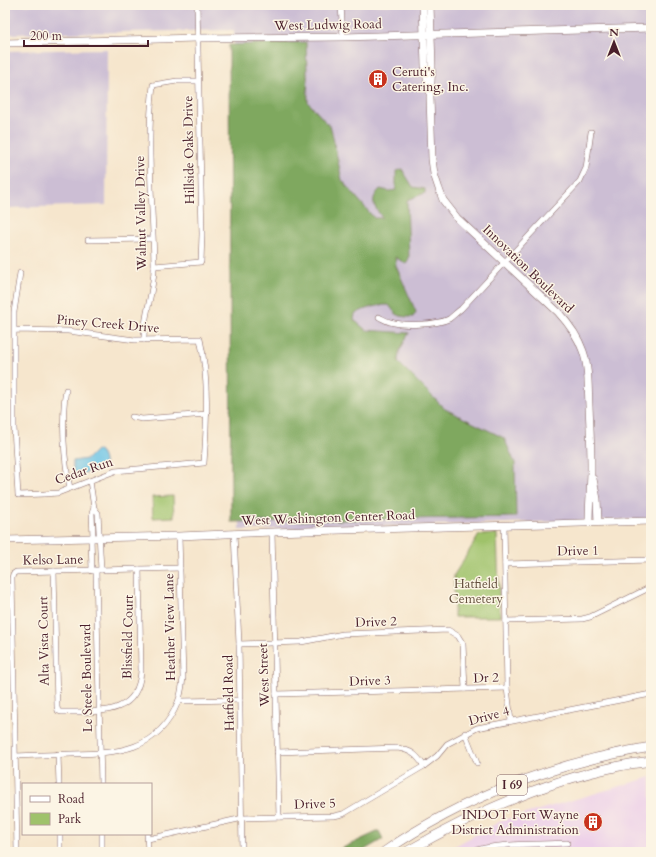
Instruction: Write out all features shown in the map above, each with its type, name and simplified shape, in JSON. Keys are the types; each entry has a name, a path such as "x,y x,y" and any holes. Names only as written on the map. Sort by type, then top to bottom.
{"highway":[{"name":"I 69","path":"384,852 457,809 517,783 550,771 586,761 651,747"},
{"name":"I 69","path":"406,852 460,822 522,795 582,775 614,767 651,761"}],"main road":[{"name":"Innovation Boulevard","path":"423,5 432,66 430,97 432,159 434,174 444,200 457,218 566,321 578,339 583,350 587,364 588,380 591,467 589,522"},
{"name":"Innovation Boulevard","path":"428,35 430,5"},
{"name":"West Ludwig Road","path":"5,43 198,38 342,37 651,28"},
{"name":"Innovation Boulevard","path":"591,467 597,499 598,522"},
{"name":"West Washington Center Road","path":"5,540 651,521"}],"street":[{"name":"Hillside Oaks Drive","path":"154,266 201,262 202,234 197,5"},
{"path":"341,5 342,37"},
{"name":"Walnut Valley Drive","path":"144,340 144,330 153,281 154,266 152,239 150,111 153,85 177,81 198,80"},
{"path":"379,317 389,322 400,324 440,322 449,318 461,309 580,181 586,168 591,132"},
{"path":"88,240 152,239"},
{"path":"14,330 14,312 20,273"},
{"name":"Piney Creek Drive","path":"14,330 68,331 144,340 200,339 205,360 207,414"},
{"name":"Cedar Run","path":"14,330 14,428 18,495 58,493 115,471 204,464 207,414"},
{"path":"66,390 64,401 64,432 70,488"},
{"path":"132,416 142,418 207,414"},
{"path":"90,481 94,508 92,513 94,537"},
{"path":"504,526 507,688 511,721"},
{"name":"West Street","path":"272,532 279,817"},
{"name":"Hatfield Road","path":"234,533 239,644 242,852"},
{"name":"Heather View Lane","path":"16,756 100,754 117,752 136,746 150,739 167,724 179,701 183,678 179,536"},
{"name":"Le Steele Boulevard","path":"94,537 101,783"},
{"name":"Le Steele Boulevard","path":"94,537 96,570"},
{"name":"Drive 1","path":"505,564 651,560"},
{"name":"Kelso Lane","path":"17,852 13,574 16,572 180,568"},
{"name":"Blissfield Court","path":"58,710 61,712 99,711 123,706 131,699 137,690 140,681 139,569"},
{"name":"Alta Vista Court","path":"54,571 58,710"},
{"path":"506,621 582,619 590,617 651,587"},
{"name":"Drive 2","path":"239,644 301,642 343,634 448,630 458,636 464,644 465,689"},
{"name":"Dr 2","path":"465,689 507,688"},
{"name":"Drive 3","path":"276,694 465,689"},
{"name":"Drive 4","path":"424,766 437,756 447,744 477,728 651,694"},
{"path":"179,701 240,700"},
{"path":"465,734 477,763"},
{"path":"277,752 398,748 407,750 416,755 424,766"},
{"path":"58,754 59,783"},
{"name":"Drive 5","path":"148,836 242,818 343,814 424,766"},
{"path":"60,835 60,852"},
{"path":"102,835 102,852"},
{"path":"148,836 148,852"},
{"path":"468,852 480,848 567,843"}],"shaded area":[{"path":"5,5 651,5 651,519 240,530 234,30 5,34"},
{"path":"107,49 106,205 5,208 5,51"},
{"path":"651,777 651,852 444,852 501,821"}],"green space":[{"path":"306,42 308,102 331,128 342,180 374,218 382,218 374,203 375,197 380,189 389,191 396,190 396,171 402,169 413,187 425,189 425,193 407,200 409,258 406,264 395,257 396,266 416,312 413,317 404,317 396,314 389,305 375,306 355,314 354,320 366,330 409,333 399,352 398,362 445,409 504,438 515,463 516,517 231,522 229,45"},
{"path":"173,496 174,517 153,518 152,497"},
{"name":"Hatfield Cemetery","path":"497,534 500,617 454,617 454,575 479,535"},
{"path":"379,831 383,839 361,852 334,852"}],"water":[{"path":"96,450 103,456 104,466 97,472 86,472 81,477 75,478 73,472 73,461 87,459"}],"place":[{"name":"Ceruti's Catering, Inc.","path":"378,79"},
{"name":"INDOT Fort Wayne District Administration","path":"593,822"}]}
